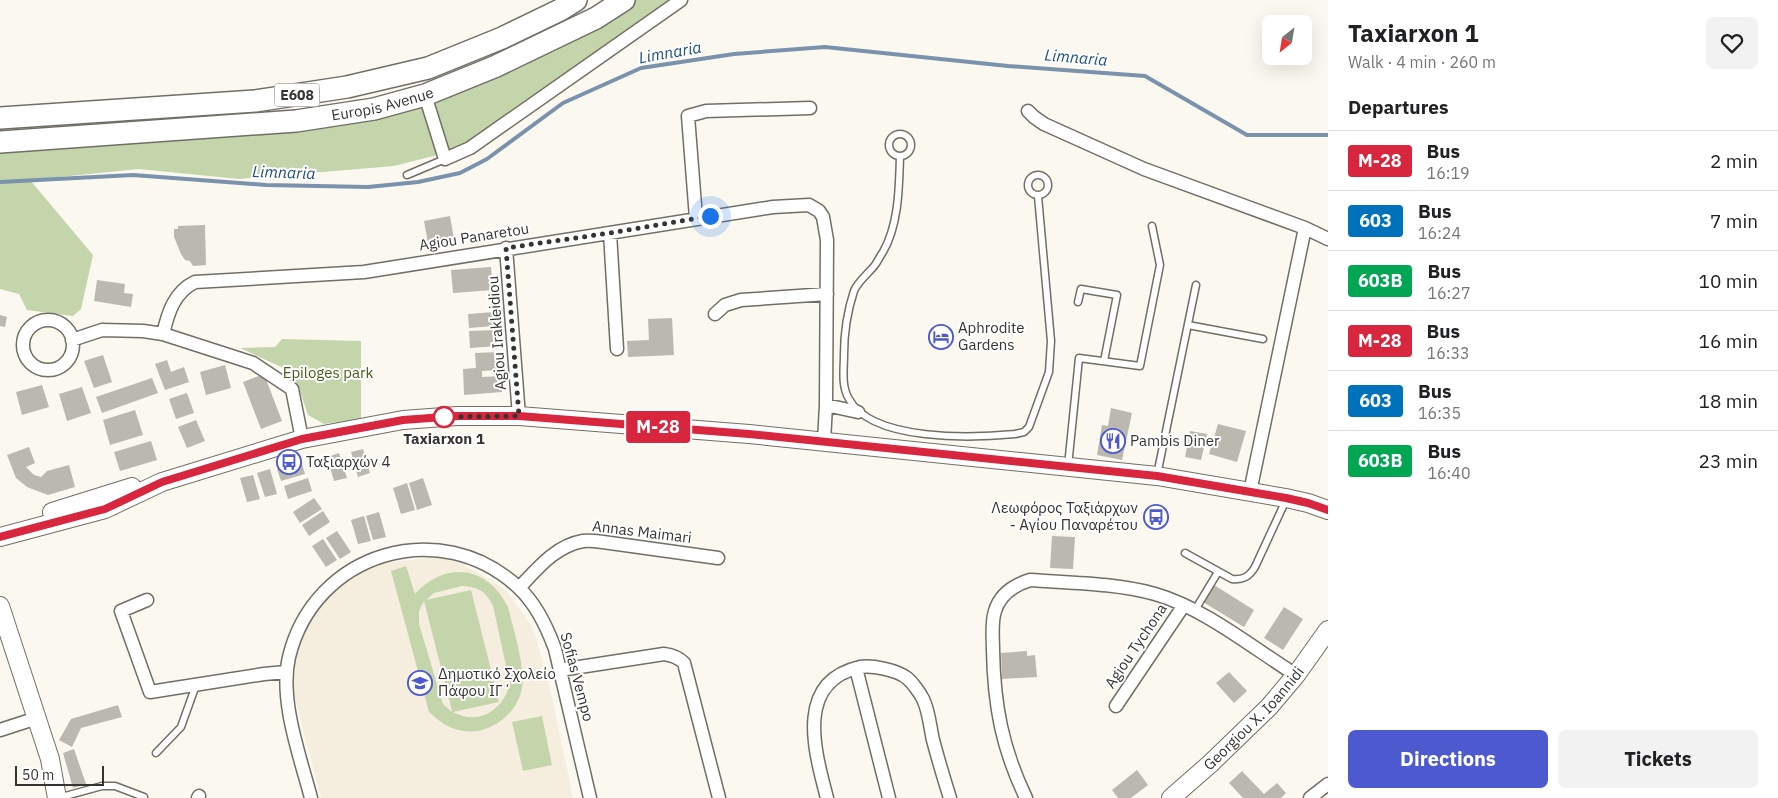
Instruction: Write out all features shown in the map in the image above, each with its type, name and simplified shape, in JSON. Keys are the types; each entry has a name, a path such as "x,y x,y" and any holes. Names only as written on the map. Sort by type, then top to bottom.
{"highway":[{"name":"Europis Avenue","path":"0,118 255,101 347,87 428,68 502,38 560,10 576,0"},
{"name":"Europis Avenue","path":"0,142 296,121 374,109 425,95 494,68 596,18 624,0"}],"main road":[{"path":"0,548 5,533 105,509 162,482 302,439 403,420 457,416 519,416 749,434 1157,476 1286,498 1328,510"},
{"path":"0,606 33,719"},
{"name":"Georgiou X. Ioannidi","path":"1171,798 1244,733 1296,675 1328,630"},
{"path":"0,641 33,719"}],"street":[{"path":"425,95 445,159 470,148 680,0"},
{"path":"696,218 688,116 706,111 810,108"},
{"path":"1028,110 1034,118 1044,124 1144,170 1305,228 1328,239"},
{"name":"Agiou Panaretou","path":"163,334 167,319 178,295 195,282 364,272 772,207 809,205 819,211 823,217 826,240 827,294"},
{"path":"1250,492 1305,228"},
{"path":"610,233 617,348"},
{"name":"Agiou Irakleidiou","path":"506,248 519,416"},
{"path":"715,314 725,306 741,300 827,294 824,442"},
{"path":"72,340 102,330 163,334 253,363 292,389 302,439"},
{"path":"826,405 858,412"},
{"name":"Annas Maimari","path":"519,588 548,558 565,547 584,541 718,558"},
{"name":"Sofias Vempo","path":"311,798 291,722 286,672 294,641 304,619 324,592 343,576 369,560 384,554 401,551 437,550 472,558 488,565 519,588 530,600 548,629 560,670 590,798"},
{"path":"1026,798 1003,740 994,685 994,612 1003,596 1016,585 1030,580 1122,587 1154,594 1190,608 1296,675"},
{"path":"147,600 121,611 150,692 286,672"},
{"name":"Agiou Tychona","path":"1116,706 1190,608"},
{"path":"560,670 664,654 681,660 684,663 719,798"},
{"path":"827,798 813,727 816,704 825,688 841,674 868,666 888,670 907,677 923,699 950,798"},
{"path":"856,668 889,798"},
{"path":"0,730 33,719"},
{"path":"1310,798 1328,784"}],"lane":[{"path":"900,156 894,218 890,236 875,265 856,288 844,334 844,380 850,401 858,412 885,426 906,432 962,437 1024,432 1029,427 1049,372 1051,341 1038,196"},
{"path":"407,175 445,159"},
{"path":"1068,467 1079,358 1140,366 1160,265 1152,226"},
{"path":"1157,476 1196,285"},
{"path":"1078,302 1081,289 1117,295 1104,361"},
{"path":"1188,325 1263,339"},
{"path":"1185,553 1232,579 1239,580 1245,578 1251,573 1286,498"},
{"path":"1190,608 1218,572"},
{"path":"156,753 181,727 196,684"},
{"path":"58,798 102,786 115,786 144,797"}],"shaded area":[{"name":"Δημοτικό Σχολείο Πάφου ΙΓ΄","path":"437,557 460,563 494,582 508,593 531,625 552,697 573,798 321,798 293,691 292,675 295,659 308,623 335,590 351,577 376,564"}],"green space":[{"path":"626,0 668,0 541,90 465,148 394,166 239,179 139,169 30,180 93,255 81,309 73,316 27,310 19,294 0,289 0,149 259,135 392,112"},
{"name":"Epiloges park","path":"282,339 361,341 361,419 324,424 308,415 299,388 290,371 240,348 275,347"},
{"path":"406,566 415,594 427,583 453,572 466,572 478,576 500,593 508,607 518,648 523,680 519,698 514,708 498,723 477,731 466,731 448,726 429,712 391,571","holes":["462,586 473,587 481,591 493,606 510,684 507,693 496,708 481,716 463,716 453,712 499,702 471,590 426,600 434,593","424,601 452,711 452,712 443,704 419,624 419,611"]},
{"path":"542,716 552,765 523,771 512,722"}],"building":[{"path":"450,216 454,239 428,243 424,221"},
{"path":"205,225 206,265 193,266 181,254 174,237 174,229 178,229 178,226"},
{"path":"491,267 493,290 453,293 451,270"},
{"path":"97,280 125,284 124,293 133,294 131,307 94,301"},
{"path":"494,312 495,326 469,328 468,314"},
{"path":"0,315 7,317 5,327 0,326"},
{"path":"672,318 674,355 628,357 627,341 649,340 648,319"},
{"path":"497,330 498,346 470,348 469,331"},
{"path":"500,352 501,370 482,371 482,377 501,376 502,392 464,395 463,369 476,368 475,353"},
{"path":"103,355 112,382 94,388 84,361"},
{"path":"167,360 171,372 184,367 189,382 165,390 155,364"},
{"path":"225,365 231,388 206,395 200,372"},
{"path":"264,374 282,421 261,429 243,382"},
{"path":"152,378 158,393 102,413 96,397"},
{"path":"42,385 49,407 22,415 16,392"},
{"path":"82,387 91,413 67,421 59,394"},
{"path":"187,393 194,413 176,419 169,399"},
{"name":"Pambis Diner","path":"1111,408 1132,413 1122,460 1097,455 1102,425 1108,426"},
{"path":"135,410 143,435 110,445 103,420"},
{"path":"196,420 205,441 187,448 178,427"},
{"path":"1218,424 1246,431 1237,462 1209,454"},
{"path":"1190,431 1207,434 1201,460 1185,457"},
{"path":"151,441 157,460 120,471 114,452"},
{"path":"29,447 35,463 26,467 34,475 41,477 47,471 69,465 75,487 48,495 27,487 16,478 7,455"},
{"path":"363,449 370,473 358,477 351,452"},
{"path":"339,453 347,478 334,481 327,457"},
{"path":"301,461 305,474 281,481 277,469"},
{"path":"270,469 277,494 265,497 257,473"},
{"path":"253,475 260,499 247,502 240,478"},
{"path":"308,478 312,491 288,499 284,486"},
{"path":"423,478 432,505 417,510 409,483"},
{"path":"407,483 415,510 401,514 393,488"},
{"path":"314,498 322,509 300,523 293,512"},
{"path":"323,511 330,522 309,536 302,525"},
{"path":"379,512 386,537 373,540 366,516"},
{"path":"364,516 371,541 358,544 351,520"},
{"path":"337,531 351,552 340,559 326,538"},
{"path":"1052,536 1075,537 1073,569 1050,568"},
{"path":"323,539 337,560 326,567 312,546"},
{"path":"1214,585 1254,610 1244,627 1203,602"},
{"path":"1284,607 1303,619 1283,650 1264,638"},
{"path":"1027,651 1027,656 1035,655 1037,677 1002,679 1001,653"},
{"path":"1229,672 1247,691 1234,703 1216,683"},
{"path":"118,705 122,717 81,728 72,747 59,740 71,719"},
{"path":"74,749 86,784 73,788 63,753"},
{"path":"1137,770 1148,785 1131,798 1118,798 1112,790"},
{"path":"1242,771 1264,794 1277,783 1286,793 1281,798 1243,798 1229,783"}],"waterway":[{"name":"Limnaria","path":"0,182 133,175 266,185 368,187 418,182 460,173 487,159 563,103 641,68 734,54 825,47 1008,66 1145,76 1247,135 1328,135"}],"bus line":[{"name":"M-28","path":"0,537 105,509 162,482 202,468 302,439 403,420 457,416 519,416 749,434 1157,476 1286,498 1328,510"}],"place":[{"name":"Aphrodite Gardens","path":"941,337"},
{"name":"Taxiarxon 1","path":"444,417"},
{"name":"Pambis Diner","path":"1113,441"},
{"name":"Ταξιαρχών 4","path":"289,462"},
{"name":"Λεωφόρος Ταξιάρχων - Αγίου Παναρέτου","path":"1156,517"},
{"name":"Δημοτικό Σχολείο Πάφου ΙΓ΄","path":"420,683"}],"route":[{"path":"444,417 439,417 519,416 506,248 710,216"}]}
